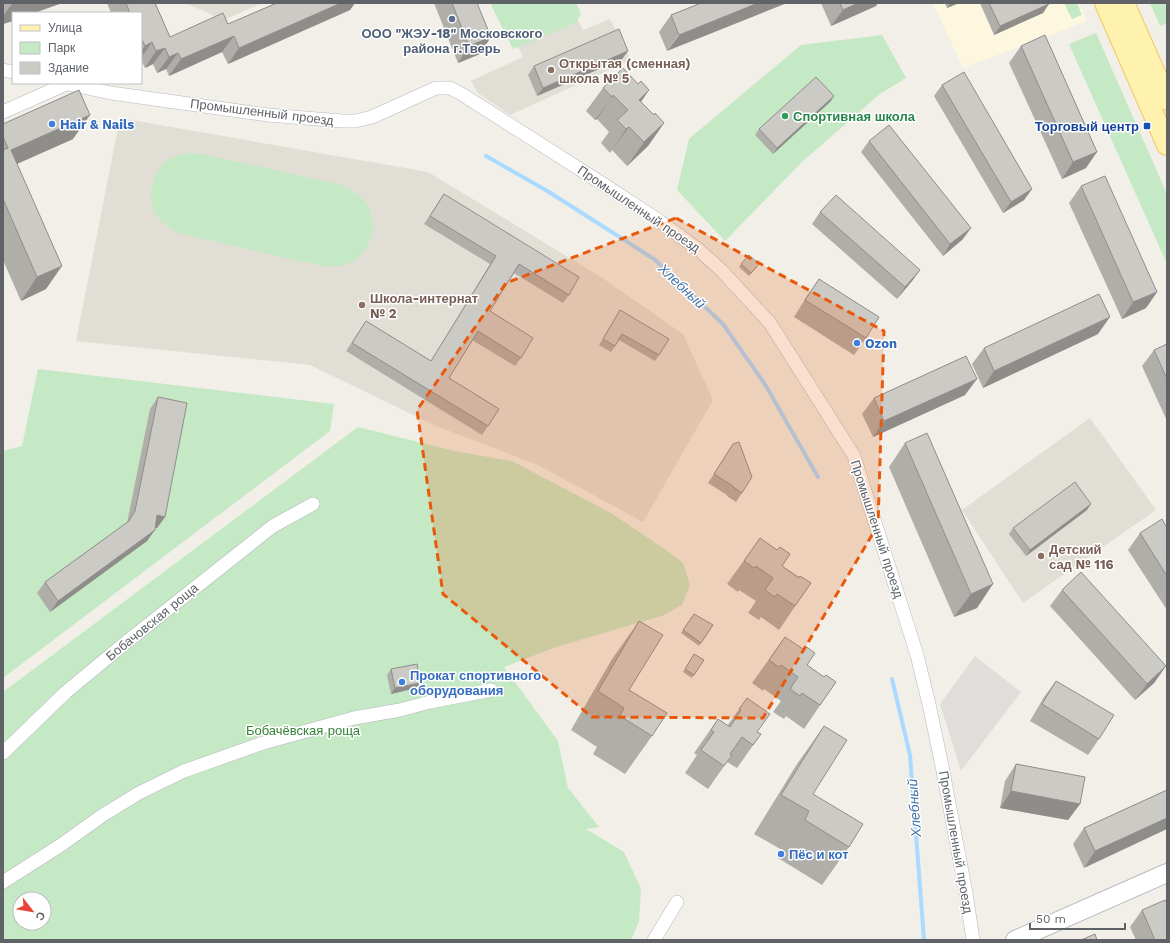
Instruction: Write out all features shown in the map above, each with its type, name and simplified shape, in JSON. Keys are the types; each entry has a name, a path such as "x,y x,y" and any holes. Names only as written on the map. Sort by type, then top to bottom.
{"main road":[{"path":"1105,3 1167,145"},
{"path":"1124,3 1167,100"},
{"path":"1117,32 1129,41 1135,43 1141,42"}],"street":[{"name":"Промышленный проезд","path":"3,112 63,84"},
{"name":"Промышленный проезд","path":"70,84 110,93 268,115 346,122 360,120 376,115 436,88 450,88 661,222 699,250 722,270 770,323 854,456 917,655 942,766 965,886 973,940"},
{"name":"Бобачовская роща","path":"3,753 66,692 124,644 273,526 313,504"},
{"path":"3,882 61,845 103,815 139,793 184,771 263,743 354,718 400,710 430,702 491,690"},
{"path":"1015,940 1167,874"},
{"path":"654,940 678,902"}],"highlighted area":[{"path":"676,218 884,331 878,525 763,718 592,717 443,594 417,410 506,283"}],"shaded area":[{"path":"185,3 262,3 224,20"},
{"path":"933,3 1079,3 1087,21 963,68"},
{"name":"Открытая (сменная) школа № 5","path":"577,18 583,30 610,19 631,60 510,115 478,93 471,81 523,57 517,45"},
{"name":"Школа-интернат № 2","path":"120,118 428,172 601,277 683,334 713,400 643,522 538,465 436,426 310,365 76,341"},
{"name":"Детский сад № 116","path":"1090,418 1156,510 1023,603 962,510"},
{"path":"975,656 1021,692 961,771 940,704"}],"green space":[{"path":"490,3 576,3 581,14 577,21 571,25 513,49"},
{"path":"1064,3 1077,3 1082,15 1072,19"},
{"path":"1150,3 1167,3 1167,23 1160,26"},
{"path":"1096,33 1167,194 1167,264 1069,44"},
{"name":"Спортивная школа","path":"882,35 906,78 880,94 803,161 725,241 677,190 689,139 801,45"},
{"path":"186,153 202,154 342,185 356,192 367,204 372,220 373,229 368,245 357,258 350,263 341,266 322,266 182,234 175,231 157,216 153,209 151,201 152,184 159,169 164,163 171,158"},
{"path":"38,369 334,404 330,431 3,678 3,451 22,446"},
{"name":"Бобачёвская роща","path":"358,427 454,451 512,461 611,513 683,563 690,585 682,605 662,616 556,647 504,667 558,741 568,788 599,827 586,829 624,852 641,889 639,921 631,940 3,940 3,692"}],"building":[{"path":"126,3 155,3 170,37 223,13 228,24 277,3 341,3 239,48 234,36 181,59 178,53 169,57 165,48 156,51 152,42 145,46 142,40 142,12 130,12"},
{"path":"452,3 477,3 491,37 469,46"},
{"path":"701,3 758,3 679,35 671,15"},
{"path":"840,3 858,3 843,10"},
{"path":"989,3 1048,3 1049,4 1000,26"},
{"path":"619,29 628,51 543,88 534,66"},
{"path":"1045,35 1097,152 1073,162 1021,46"},
{"path":"623,68 638,84 641,81 649,90 639,100 654,115 655,113 664,123 644,142 629,127 626,129 617,120 628,110 613,95 612,97 603,88"},
{"path":"964,72 1032,189 1011,202 942,85"},
{"path":"816,77 834,96 777,148 759,129"},
{"path":"79,90 90,115 11,150 62,266 37,277 3,199 3,150 8,148 3,137 3,124"},
{"path":"889,125 971,228 950,244 869,141"},
{"path":"1105,176 1157,292 1133,302 1081,186"},
{"path":"444,194 579,277 569,295 519,264 490,311 533,338 521,358 478,331 449,378 499,409 488,426 352,343 366,321 431,361 496,256 430,216"},
{"path":"836,195 920,270 905,287 820,212"},
{"path":"749,255 759,264 751,273 741,264"},
{"path":"819,279 879,317 866,338 805,300"},
{"path":"1099,294 1110,317 994,371 984,348"},
{"path":"620,310 669,339 659,355 622,334 615,346 603,339"},
{"path":"1167,344 1167,379 1154,350"},
{"path":"966,356 977,379 884,421 874,398"},
{"path":"158,397 187,403 165,517 157,515 155,530 58,601 45,582 129,521 135,511"},
{"path":"927,433 993,584 971,594 905,443"},
{"path":"739,442 752,477 742,493 714,474 733,444"},
{"path":"1075,482 1091,504 1030,550 1013,528"},
{"path":"1162,519 1167,528 1167,576 1140,533"},
{"path":"760,538 777,550 780,547 790,554 782,566 799,578 800,576 811,583 795,606 777,594 775,597 765,590 773,578 756,566 754,568 744,561"},
{"path":"1081,572 1166,666 1147,684 1062,590"},
{"path":"694,614 713,625 701,643 683,630"},
{"path":"639,621 663,635 629,690 667,713 652,736 620,716 624,708 598,691"},
{"path":"785,637 803,649 805,646 815,653 807,665 824,677 826,675 836,682 820,705 802,693 800,696 790,689 798,677 781,665 779,667 769,660"},
{"path":"694,654 704,660 694,675 685,669"},
{"path":"417,664 420,683 395,688 391,669"},
{"path":"1056,681 1114,715 1099,739 1042,704"},
{"path":"747,698 770,714 757,732 761,734 753,745 742,737 730,754 732,755 724,766 701,750 714,732 711,730 718,719 730,727 741,710 739,709"},
{"path":"824,726 847,740 813,794 863,824 849,847 805,820 809,811 781,795"},
{"path":"1016,764 1085,777 1080,804 1011,791"},
{"path":"1167,790 1167,818 1095,851 1084,828"},
{"path":"1165,900 1167,904 1167,940 1155,940 1142,910"},
{"path":"1095,934 1097,940 1081,940"}],"waterway":[{"name":"Хлебный","path":"486,156 549,192 654,259 723,324 766,386 818,477"},
{"name":"Хлебный","path":"892,679 910,755 924,940"}],"place":[{"name":"ООО \"ЖЭУ-18\" Московского района г.Тверь","path":"452,19"},
{"name":"Открытая (сменная) школа № 5","path":"551,70"},
{"name":"Спортивная школа","path":"785,116"},
{"name":"Hair & Nails","path":"52,124"},
{"name":"Торговый центр","path":"1147,126"},
{"name":"Школа-интернат № 2","path":"362,305"},
{"name":"Ozon","path":"857,343"},
{"name":"Детский сад № 116","path":"1041,556"},
{"name":"Прокат спортивного оборудования","path":"402,682"},
{"name":"Пёс и кот","path":"781,854"}]}
